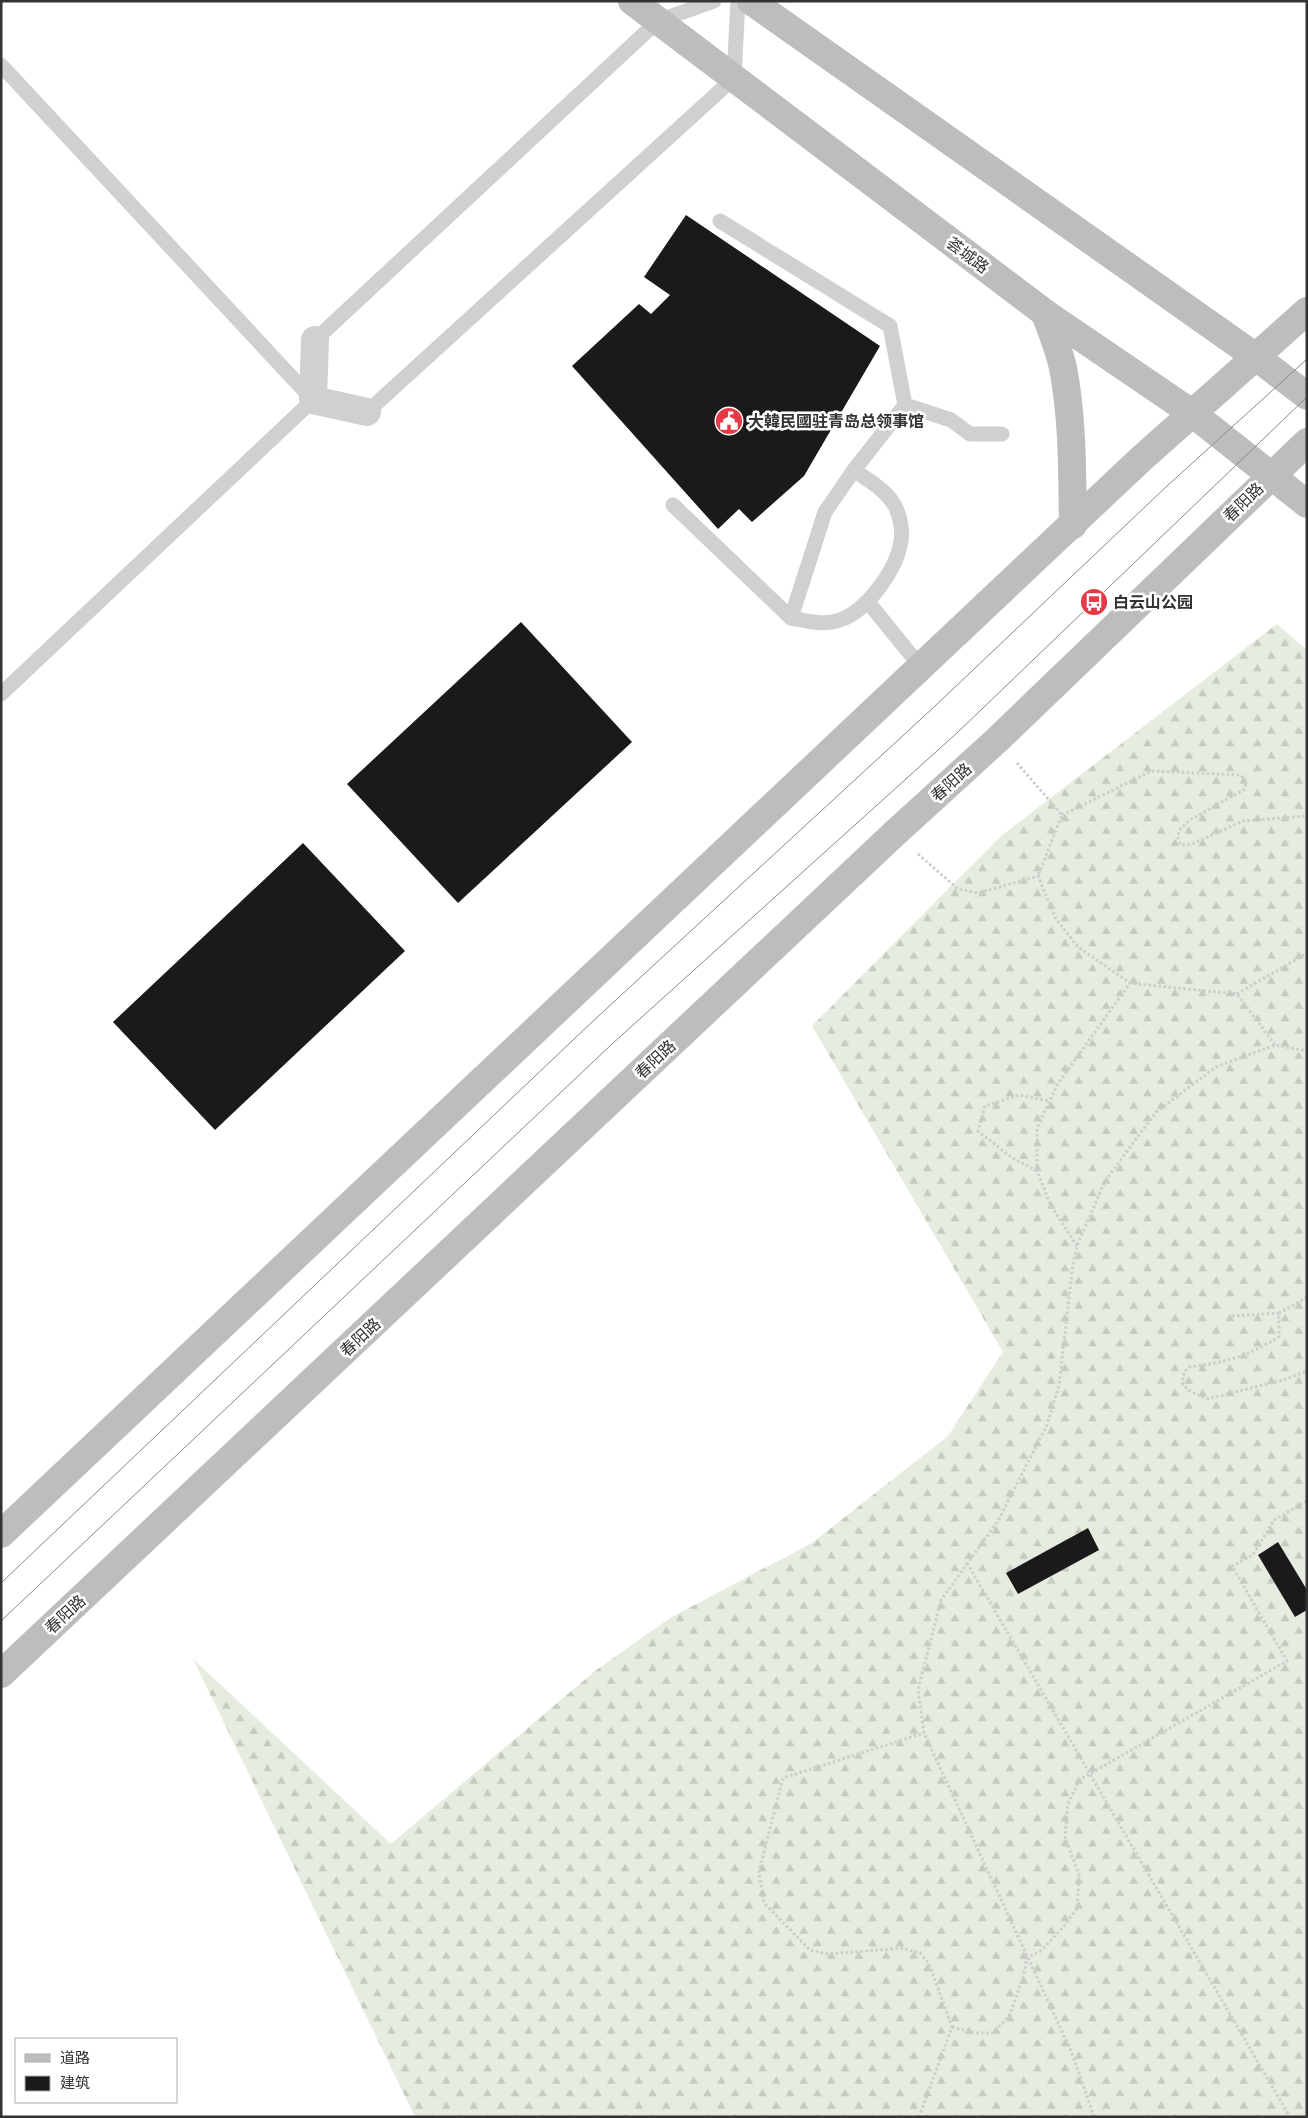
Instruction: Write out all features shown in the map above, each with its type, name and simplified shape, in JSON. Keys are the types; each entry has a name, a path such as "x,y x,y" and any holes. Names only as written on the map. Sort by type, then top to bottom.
{"main road":[{"name":"荟城路","path":"632,1 1045,313 1192,413 1307,504"},
{"path":"752,1 1256,357 1307,396"},
{"path":"1,1534 1141,459 1307,311"},
{"path":"1045,313 1062,365 1066,390 1072,460 1072,525"},
{"name":"春阳路","path":"1,1674 895,833 997,740 1307,442"}],"street":[{"path":"315,340 313,400 367,412"}],"lane":[{"path":"315,340 658,21 714,1"},
{"path":"367,412 734,78 738,1"},
{"path":"1,65 313,400 1,694"},
{"path":"720,222 890,326 905,405 854,470 825,512 791,618"},
{"path":"905,405 950,420 970,434 1002,434"},
{"path":"673,505 791,618 815,623 828,623 842,619 868,602 895,560 901,542 901,523 895,506 884,492 854,470"},
{"path":"868,602 920,666"}],"path":[{"path":"997,740 1062,815"},
{"path":"1307,816 1243,822 1192,844 1181,845 1178,839 1179,830 1190,820 1245,789 1246,782 1240,775 1152,771 1062,815 1038,876 1056,919 1078,947 1130,983 1237,994 1307,953"},
{"path":"895,833 958,889 978,892 1038,876"},
{"path":"1078,1246 1051,1206 1037,1171 1037,1128 1057,1085 1130,983"},
{"path":"1237,994 1275,1045"},
{"path":"1094,2117 1072,2053 924,1733 918,1690 941,1600 998,1521 1047,1425 1059,1385 1073,1263 1078,1246 1105,1181 1156,1112 1216,1067 1275,1045 1307,1051"},
{"path":"1037,1171 1011,1157 978,1131 985,1106 1019,1096 1049,1101"},
{"path":"1232,1316 1279,1313 1307,1297"},
{"path":"1279,1313 1279,1337 1253,1352 1224,1362 1190,1367 1184,1372 1182,1383 1188,1390 1207,1400 1283,1380 1307,1371"},
{"path":"952,2027 974,2033 993,2032 1009,2016 1022,1981 1027,1958 1042,1950 1077,1909 1079,1875 1066,1837 1068,1804 1079,1780 1288,1661 1232,1566 1253,1555 1274,1520 1307,1501"},
{"path":"967,1563 1290,2117"},
{"path":"919,2117 952,2027 929,1964 920,1953 902,1948 828,1954 810,1950 764,1903 760,1872 783,1778 924,1733"}],"green space":[{"path":"1277,624 1307,650 1307,2117 415,2117 193,1659 391,1844 595,1671 670,1618 812,1543 948,1436 1003,1352 812,1026 1001,836"}],"building":[{"name":"大韓民國驻青岛总领事馆","path":"686,215 880,346 804,476 752,522 739,509 718,529 572,366 639,304 651,314 670,295 644,277"},
{"path":"521,622 632,742 458,903 347,784"},
{"path":"303,843 405,951 215,1130 113,1022"},
{"path":"1088,1528 1099,1550 1018,1594 1006,1573"},
{"path":"1278,1542 1307,1590 1307,1610 1295,1617 1258,1555"}],"tram line":[{"path":"1,1583 592,1022 934,707 1167,486 1307,359"},
{"path":"1,1621 612,1044 958,732 1307,397"}],"place":[{"name":"大韓民國驻青岛总领事馆","path":"729,421"},
{"name":"白云山公园","path":"1094,602"}]}
